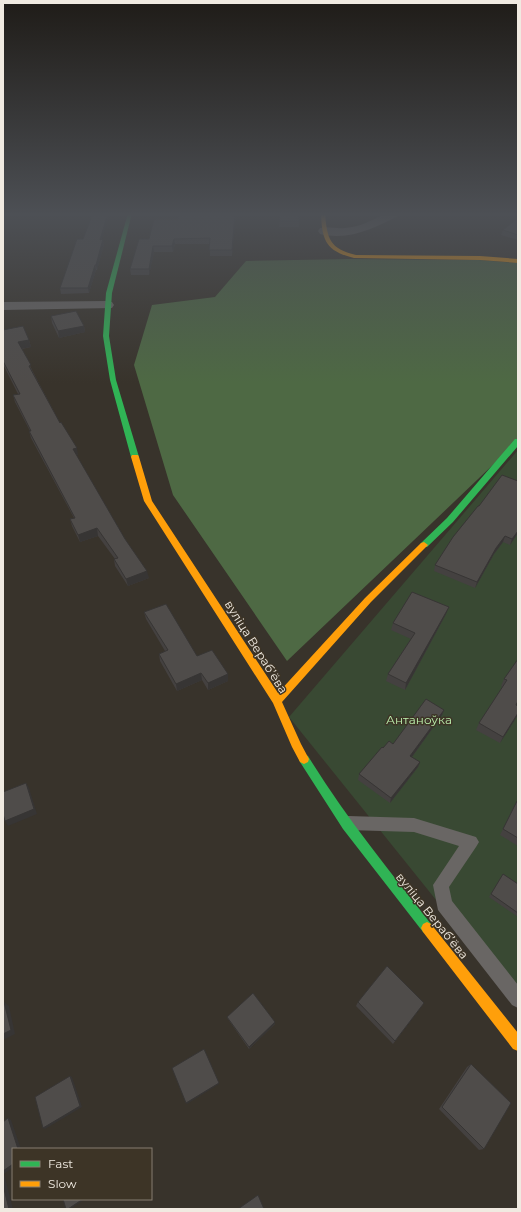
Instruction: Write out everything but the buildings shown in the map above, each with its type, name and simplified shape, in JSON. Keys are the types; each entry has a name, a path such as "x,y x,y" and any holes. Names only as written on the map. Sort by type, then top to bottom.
{"street":[{"name":"вуліца Верабʼёва","path":"115,270 107,305 106,336 113,380 148,501 277,701 297,747 322,790 380,870 426,926 518,1044"},
{"path":"3,306 107,305"},
{"path":"277,701 368,600 450,520 518,441"}],"lane":[{"path":"345,822 414,825 471,842 441,885 444,904 518,998"}],"green space":[{"path":"239,270 518,270 518,441 287,661 173,495 134,365 152,305 215,297"},
{"name":"Антаноўка","path":"518,450 518,1002 289,717"}],"traffic: fast":[{"path":"115,270 109,293 106,336 113,380 135,457"},
{"path":"424,545 450,520 518,441"},
{"path":"304,759 347,825 427,928"}],"traffic: slow":[{"path":"135,457 148,501 277,701 297,747 304,759"},
{"path":"277,701 368,600 424,545"},
{"path":"427,928 518,1044"}]}
